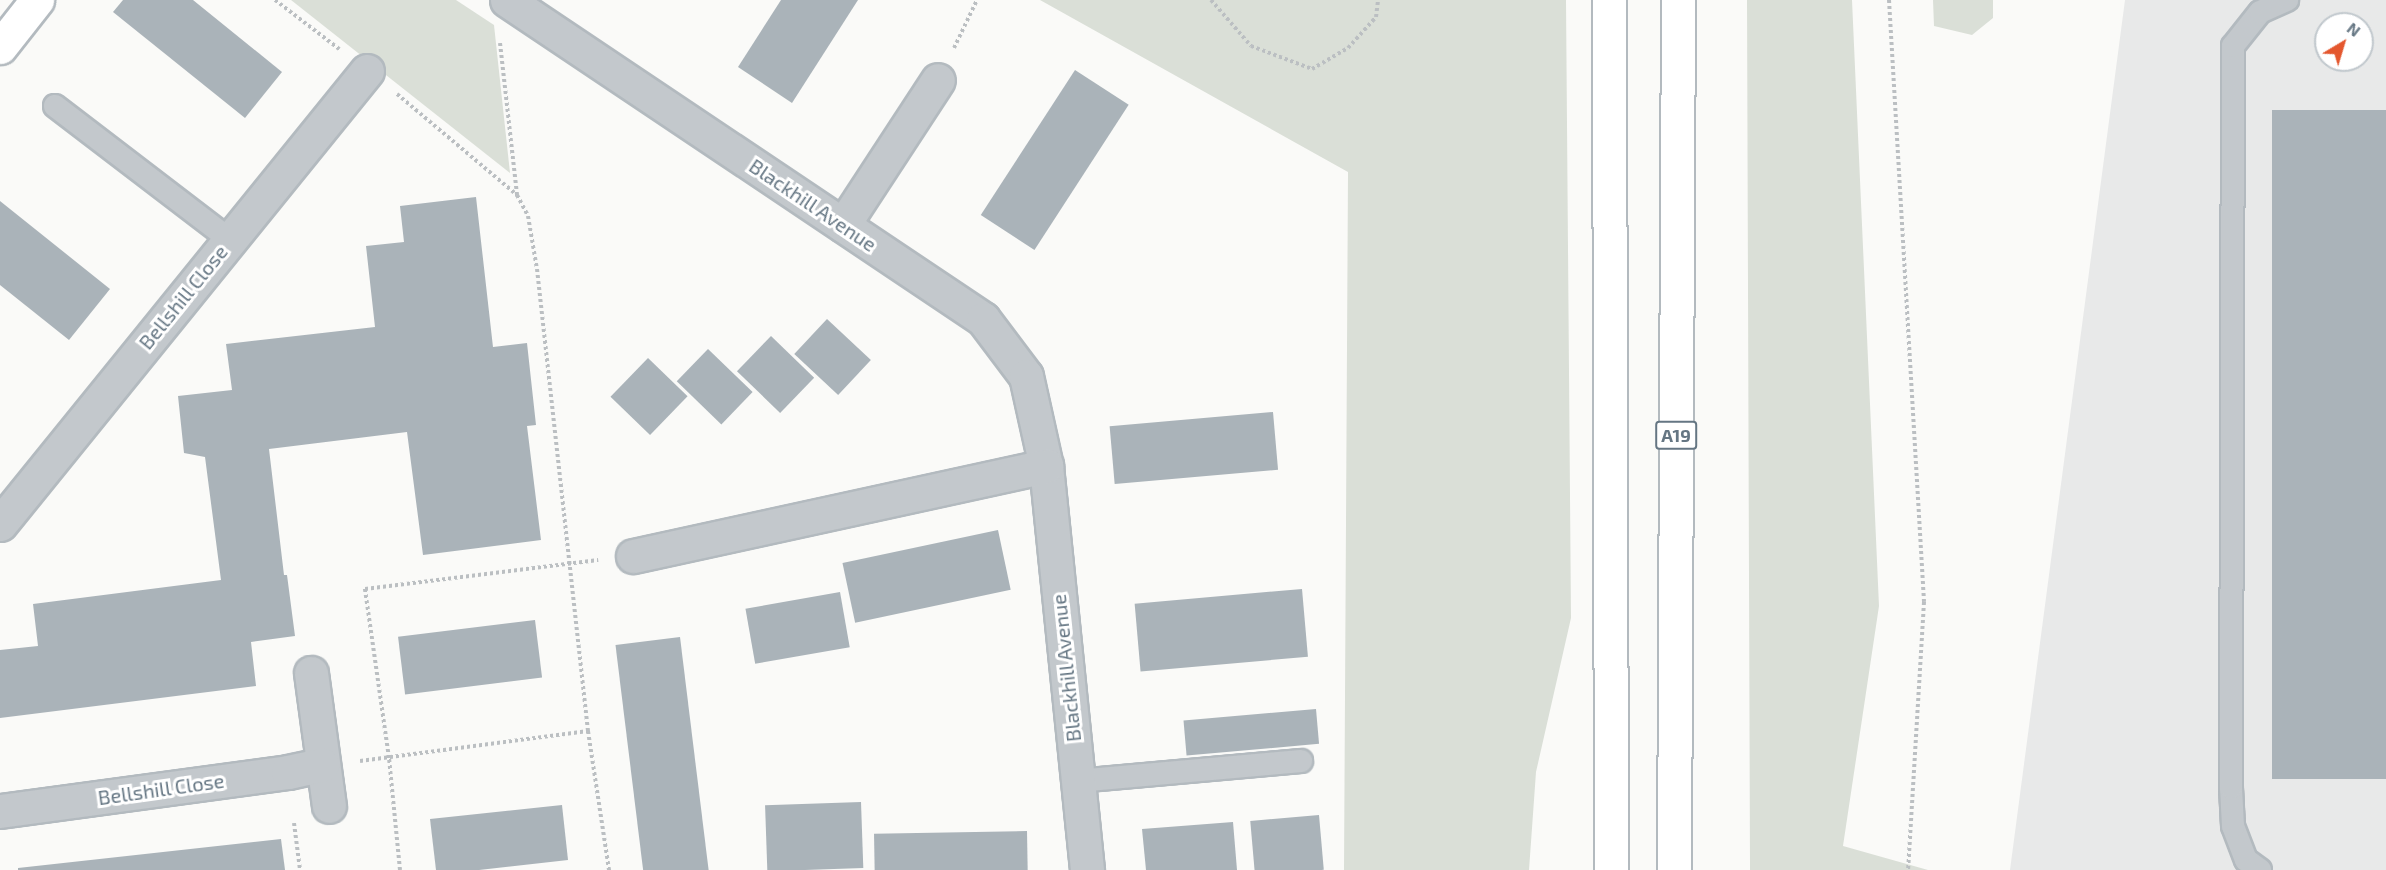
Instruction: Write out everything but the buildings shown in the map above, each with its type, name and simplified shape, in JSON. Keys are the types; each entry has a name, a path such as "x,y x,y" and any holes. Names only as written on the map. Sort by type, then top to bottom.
{"main road":[{"path":"0,47 37,0"},
{"path":"1609,0 1611,870"},
{"name":"A19","path":"1674,870 1678,0"}],"street":[{"name":"Blackhill Avenue","path":"507,0 983,319 1026,376 1046,466 1087,870"},
{"name":"Bellshill Close","path":"0,524 367,71"},
{"path":"843,225 938,80"},
{"path":"633,556 1046,466"},
{"path":"311,673 328,806"},
{"name":"Bellshill Close","path":"0,811 288,772 322,765"}],"lane":[{"path":"2260,870 2246,860 2233,826 2231,787 2233,46 2260,12 2287,0"},
{"path":"55,106 230,240"},
{"path":"1077,780 1301,761"}],"path":[{"path":"275,0 443,131 517,195 528,216 537,269 588,730 609,870"},
{"path":"938,80 977,0"},
{"path":"1211,0 1251,46 1312,69 1348,48 1376,17 1378,0"},
{"path":"1889,0 1924,602 1908,870"},
{"path":"500,34 517,195"},
{"path":"400,870 389,758 365,589 633,556"},
{"path":"322,765 389,758 588,730"}],"shaded area":[{"path":"291,0 456,0 494,25 510,173"},
{"path":"1040,0 1566,0 1571,618 1536,772 1529,870 1344,870 1348,172"},
{"path":"1747,0 1852,0 1879,606 1843,846 1928,870 1750,870"},
{"path":"1933,0 1993,0 1993,18 1972,35 1934,26"},
{"path":"2125,0 2386,0 2386,870 2010,870"}]}
